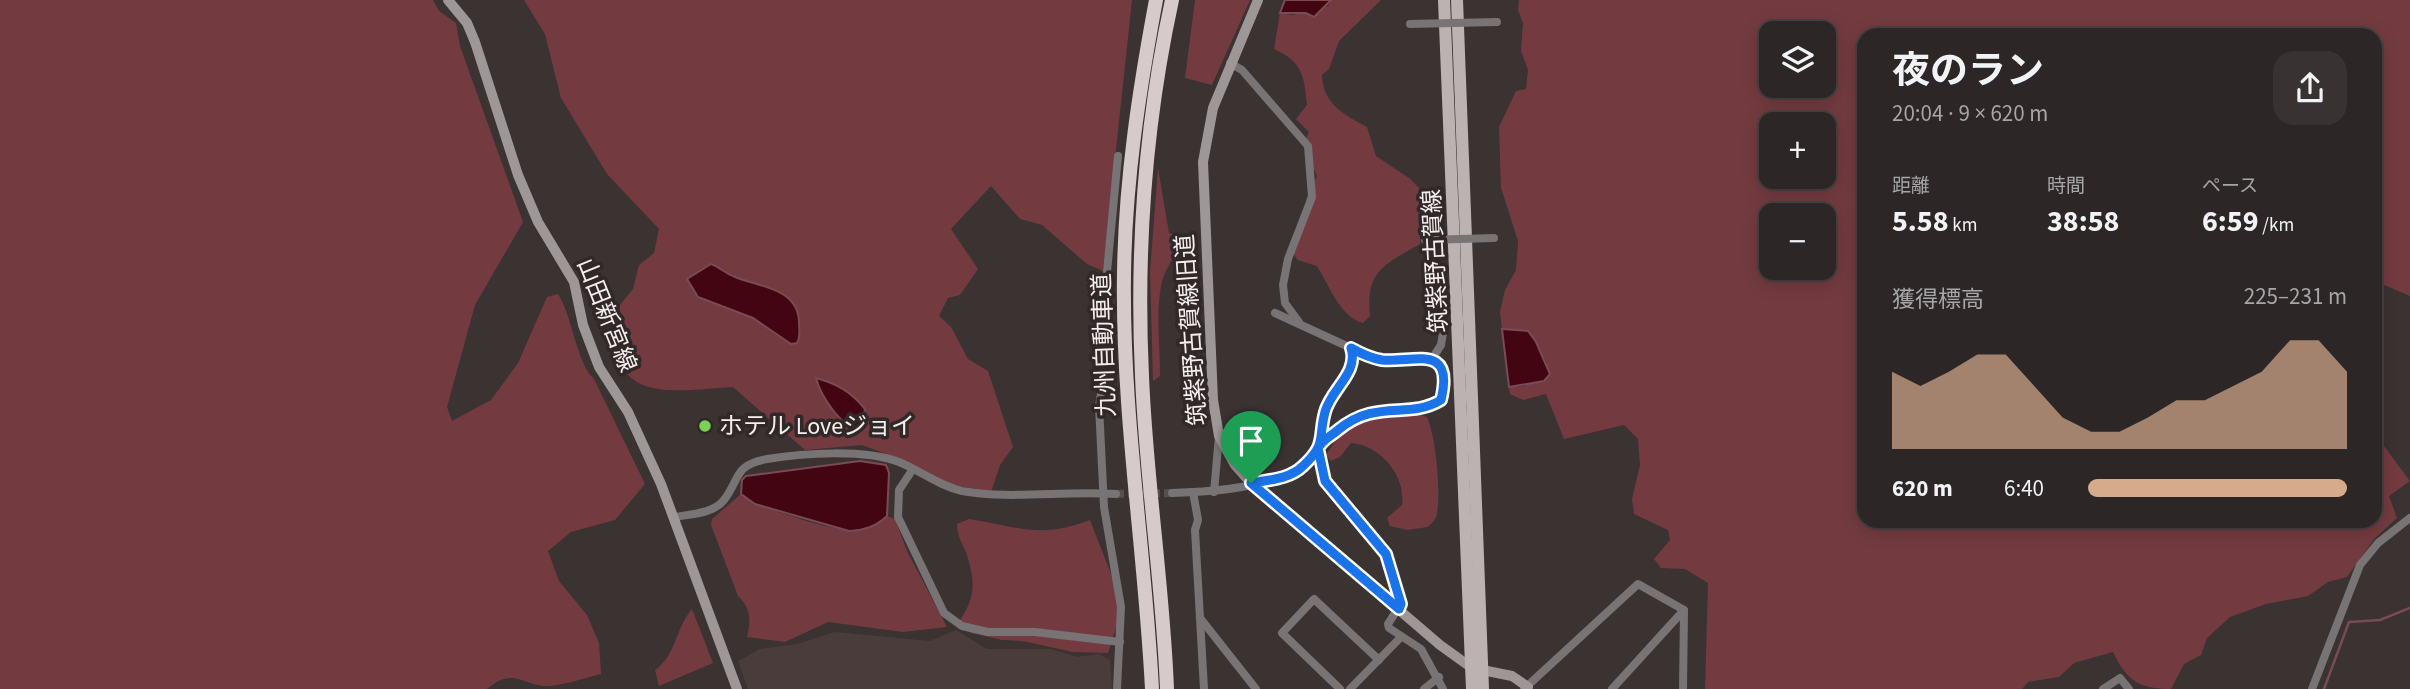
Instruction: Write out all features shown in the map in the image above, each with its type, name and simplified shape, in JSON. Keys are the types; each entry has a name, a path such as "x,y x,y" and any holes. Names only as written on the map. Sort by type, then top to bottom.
{"highway":[{"name":"九州自動車道","path":"1152,689 1128,402 1124,275 1131,151 1156,0"},
{"name":"九州自動車道","path":"1167,689 1139,310 1140,230 1149,141 1171,0"}],"main road":[{"name":"筑紫野古賀線","path":"1444,0 1478,669 1483,689"},
{"name":"筑紫野古賀線","path":"1457,0 1478,669 1472,689"}],"street":[{"name":"山田新宮線","path":"448,0 471,33 518,175 538,222 574,282 583,324 599,367 628,412 675,517 737,689"},
{"name":"筑紫野古賀線旧道","path":"1258,0 1213,108 1203,162 1209,348 1219,436 1235,465 1251,483 1440,645 1478,669 1512,676 1528,688"},
{"path":"1409,23 1497,22"},
{"path":"1230,63 1242,70 1308,146 1311,197 1288,259 1283,285 1285,303 1301,325"},
{"path":"1118,156 1106,282 1107,358 1100,406 1104,507 1121,607 1118,689"},
{"path":"1425,240 1494,238"},
{"path":"1172,493 1234,490 1251,483 1278,479 1300,469 1321,443 1350,419 1369,412 1424,407 1441,400 1441,369 1429,357 1382,360 1275,313"},
{"path":"1432,359 1441,345 1443,333"},
{"path":"1351,348 1352,365 1325,411 1321,443 1325,481 1386,554 1401,604 1388,624 1389,628 1421,649 1439,677 1443,689"},
{"path":"1214,492 1219,436"},
{"path":"675,517 705,512 724,501 741,471 753,462 858,454 881,456 960,490 987,494 1116,494"},
{"path":"913,469 899,490 898,517 944,613 962,626 988,632 1035,632 1120,642"},
{"path":"1193,492 1198,520 1195,530 1204,689"},
{"path":"2312,689 2360,565 2378,543 2410,518"},
{"path":"1528,688 1638,584 1685,610"},
{"path":"1340,689 1282,633 1314,599 1379,660"},
{"path":"1612,689 1685,610"},
{"path":"1682,689 1685,610"},
{"path":"1200,618 1256,689"},
{"path":"1350,689 1401,637"},
{"path":"1424,689 1439,677"},
{"path":"2103,689 2120,678 2129,689"}],"shaded area":[{"path":"0,0 433,0 439,11 456,23 460,46 523,222 475,305 447,407 452,421 491,400 518,363 547,297 558,294 583,362 594,379 645,484 615,520 571,532 548,551 559,581 587,615 599,643 601,674 551,686 512,678 497,682 487,689 0,689"},
{"path":"524,0 1132,0 1103,271 1087,264 1042,225 1020,219 991,186 951,229 978,269 960,295 948,298 939,316 951,327 968,359 988,371 1013,447 1000,465 991,492 944,483 913,464 862,445 805,450 733,387 668,390 652,388 627,374 620,353 620,305 633,289 639,265 654,253 659,229 607,174 561,98 545,34"},
{"path":"1195,0 1250,0 1212,85 1185,78"},
{"path":"1285,0 1331,0 1314,17 1306,13 1280,13"},
{"path":"1331,0 1381,0 1339,41 1329,69 1322,75 1323,85 1330,101 1336,107 1367,127 1376,156 1409,178 1421,190 1420,244 1387,264 1374,279 1369,301 1370,316 1363,323 1355,320 1342,307 1317,266 1298,260 1291,251 1307,219 1306,199 1317,176 1303,145 1309,132 1296,119 1307,105 1303,78 1291,59 1274,49 1280,13 1293,15 1328,6"},
{"path":"1519,0 2410,0 2410,296 2382,284 2382,28 1857,28 1857,528 2382,528 2382,443 2410,481 2389,496 2397,518 2374,539 2347,577 2328,582 2308,596 2266,604 2230,617 2207,638 2201,655 2184,664 2171,689 2150,687 2135,681 2123,670 2113,652 2074,663 2059,677 2028,682 2022,689 1705,689 1708,583 1685,569 1661,568 1654,559 1670,540 1668,530 1634,514 1632,499 1640,465 1638,439 1624,425 1564,439 1546,394 1523,400 1510,394 1509,387 1524,386 1546,362 1528,331 1502,329 1500,312 1505,290 1516,270 1518,241 1501,188 1499,127 1516,91 1526,89 1528,70 1521,51 1523,23 1518,10"},
{"path":"1158,168 1169,233 1182,236 1161,286 1158,319 1160,376 1153,381 1150,272"},
{"path":"711,264 732,276 776,290 792,302 799,321 797,343 791,344 753,318 698,297 687,279"},
{"path":"1502,329 1528,331 1536,342 1550,374 1544,381 1509,387"},
{"path":"816,378 843,389 865,409 861,431 847,424 833,410 822,394"},
{"path":"1385,411 1408,411 1427,417 1435,450 1438,492 1436,516 1428,527 1407,530 1390,526 1387,518 1402,505 1400,483 1389,464 1372,449 1351,443 1340,457 1331,461 1326,455 1341,432"},
{"path":"860,461 886,465 889,473 887,516 865,529 849,531 755,504 741,494 742,480 746,476"},
{"path":"741,494 777,511 847,530 864,529 879,523 887,516 895,519 907,551 947,627 903,632 828,622 785,642 747,637 748,610 738,596 711,525 712,519"},
{"path":"969,519 1030,530 1057,529 1090,520 1113,579 1119,618 1108,653 1073,652 1023,641 1002,640 971,633 958,623 971,599 973,583 957,524"},
{"path":"692,609 713,663 659,686 655,670 672,649 682,624"},
{"path":"956,630 987,649 1051,649 1077,657 1099,654 1110,660 1112,689 748,689 738,661 760,649 797,644 835,632 930,641"}],"waterway":[{"path":"2324,689 2349,622 2380,620 2410,608"}],"tunnel":[{"path":"1116,494 1172,493"}],"place":[{"name":"ホテル Loveジョイ","path":"705,426"}],"route":[{"path":"1251,483 1278,479 1300,469 1315,454 1318,448 1323,439 1325,411 1352,365 1354,357 1351,348 1363,355 1382,360 1429,357 1441,369 1441,400 1424,407 1389,408 1350,419 1336,433 1323,439 1318,448 1325,481 1386,554 1401,604 1399,609 1251,483"}]}
